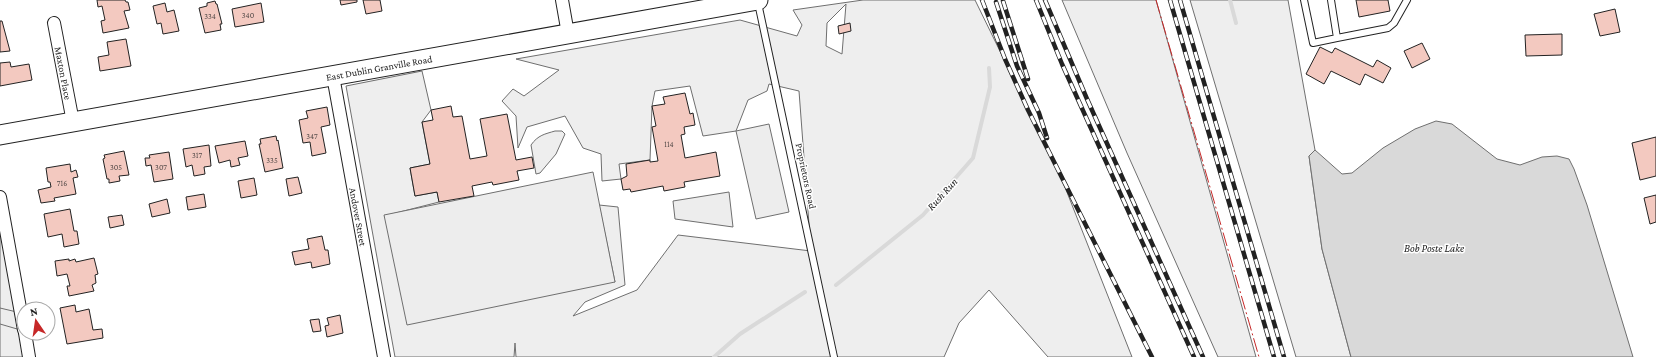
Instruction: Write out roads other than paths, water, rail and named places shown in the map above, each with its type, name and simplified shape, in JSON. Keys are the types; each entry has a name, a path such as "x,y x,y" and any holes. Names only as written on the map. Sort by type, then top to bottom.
{"main road":[{"name":"East Dublin Granville Road","path":"0,135 758,0"}],"street":[{"path":"562,0 568,34"},
{"name":"Maxton Place","path":"54,23 73,122"},
{"name":"Andover Street","path":"333,76 384,357"},
{"path":"0,197 19,301"},
{"path":"26,341 29,357"}],"lane":[{"name":"Proprietors Road","path":"758,0 834,357"},
{"path":"1304,0 1313,43 1388,28 1394,23 1407,0"},
{"path":"1330,0 1337,38"}],"water":[{"name":"Bob Poste Lake","path":"1436,121 1452,124 1497,159 1520,165 1542,157 1557,156 1569,159 1587,205 1633,357 1351,357 1322,249 1309,156 1315,150 1342,174 1352,173 1383,148 1415,129"}],"waterway":[{"name":"Rush Run","path":"1230,0 1236,23"},
{"name":"Rush Run","path":"836,285 923,215 973,158 990,87 989,68"},
{"name":"Rush Run","path":"714,357 740,334 805,292"}],"railway":[{"path":"982,0 1005,59 1028,110 1152,357"},
{"path":"1036,0 1062,64 1194,357"},
{"path":"1045,0 1087,99 1203,357"},
{"path":"1170,0 1274,357"},
{"path":"1180,0 1284,357"},
{"path":"1003,1 1028,79"},
{"path":"996,2 1017,66 1039,113 1047,138"}]}
